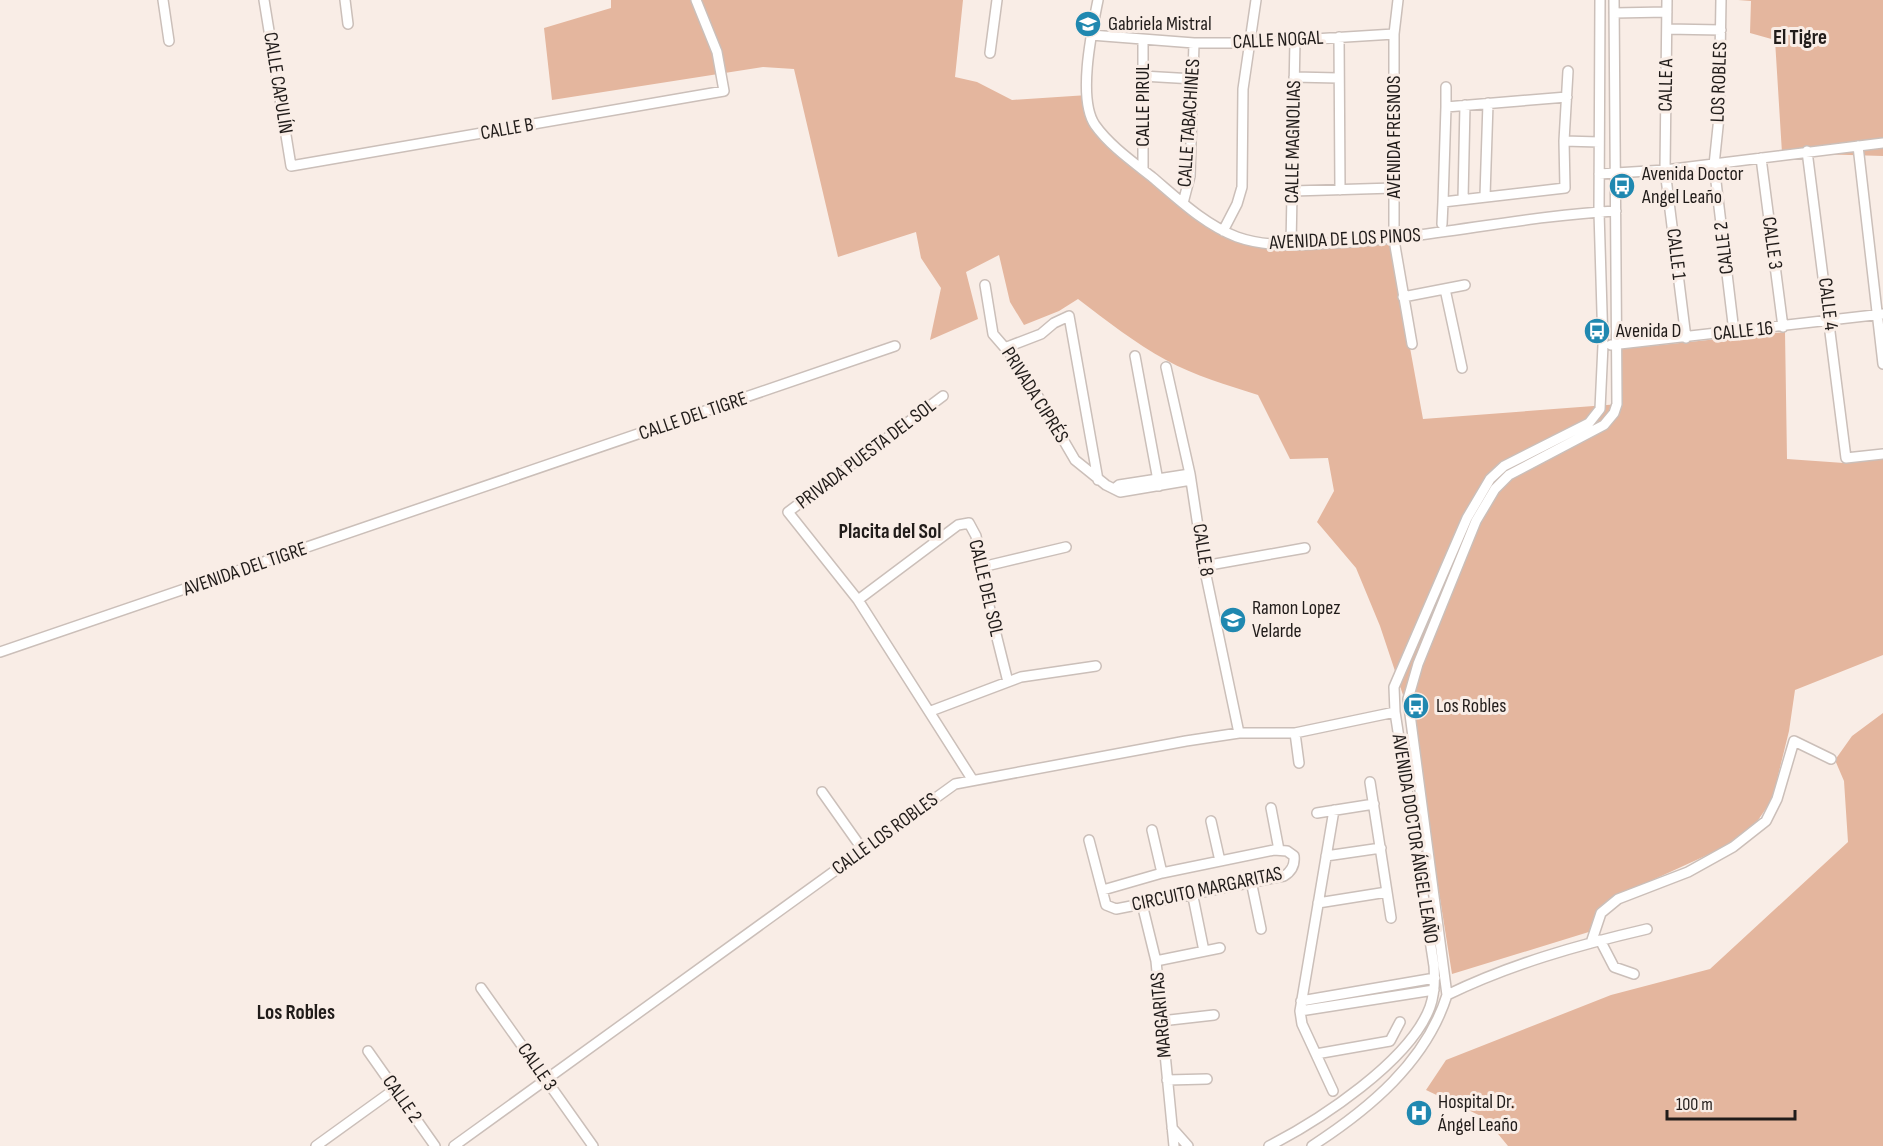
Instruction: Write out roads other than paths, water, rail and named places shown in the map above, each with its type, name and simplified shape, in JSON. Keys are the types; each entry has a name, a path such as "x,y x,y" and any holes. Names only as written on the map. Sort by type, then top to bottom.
{"street":[{"path":"163,0 169,41"},
{"name":"CALLE CAPULÍN","path":"264,0 291,166"},
{"path":"345,0 348,24"},
{"name":"CALLE B","path":"291,166 724,91 717,52 696,0"},
{"path":"990,53 997,0"},
{"name":"AVENIDA DE LOS PINOS","path":"1098,0 1091,35 1088,95 1093,122 1103,135 1143,170 1183,203 1223,231 1258,242 1292,245 1394,240 1616,211"},
{"path":"1223,231 1237,204 1242,187 1243,89 1256,0"},
{"name":"AVENIDA FRESNOS","path":"1398,0 1394,34 1394,240 1412,344"},
{"name":"AVENIDA DOCTOR ÁNGEL LEAÑO","path":"1269,1146 1324,1114 1384,1067 1420,1026 1429,1009 1435,978 1395,712 1395,682 1477,497 1490,479 1504,466 1594,418 1600,409 1603,345 1599,212 1600,0"},
{"name":"AVENIDA DOCTOR ÁNGEL LEAÑO","path":"1312,1146 1366,1106 1412,1061 1431,1035 1447,995 1409,722 1410,685 1476,521 1495,489 1509,476 1604,425 1614,413 1617,385 1614,0"},
{"name":"CALLE A","path":"1665,170 1667,0"},
{"name":"LOS ROBLES","path":"1714,165 1721,0"},
{"path":"1614,13 1667,12"},
{"path":"1667,30 1721,30"},
{"name":"CALLE NOGAL","path":"1091,35 1194,43 1248,43 1394,34"},
{"path":"1339,37 1340,190"},
{"name":"CALLE PIRUL","path":"1143,40 1143,170"},
{"name":"CALLE MAGNOLIAS","path":"1292,245 1295,40"},
{"name":"CALLE TABACHINES","path":"1183,203 1190,176 1194,43"},
{"path":"1443,202 1565,188 1564,141 1568,71"},
{"path":"1142,76 1194,79"},
{"name":"CALLE NOGAL","path":"1294,77 1338,78"},
{"path":"1442,224 1446,87"},
{"path":"1446,106 1567,97"},
{"path":"1485,196 1488,103"},
{"path":"1463,199 1465,105"},
{"path":"1564,141 1599,142"},
{"path":"1599,174 1714,165 1807,151 1883,143"},
{"path":"1858,146 1880,315 1883,364"},
{"name":"CALLE 4","path":"1807,151 1846,458 1883,454"},
{"name":"CALLE 3","path":"1761,158 1783,327"},
{"name":"CALLE 2","path":"1714,165 1734,332"},
{"name":"CALLE 1","path":"1665,170 1686,338"},
{"path":"1293,191 1394,188"},
{"name":"PRIVADA CIPRÉS","path":"985,285 993,334 1007,347 1046,407 1075,460 1098,480 1120,492 1191,477"},
{"path":"1403,297 1465,285"},
{"path":"1446,289 1462,368"},
{"name":"CALLE 16","path":"1603,345 1686,338 1880,315"},
{"path":"1007,347 1041,334 1054,322 1069,316 1098,480"},
{"name":"CALLE DEL TIGRE","path":"491,485 895,346"},
{"path":"1135,356 1158,483"},
{"name":"CALLE 8","path":"1166,367 1191,477 1204,566 1239,733"},
{"path":"1602,386 1607,380 1612,380 1617,385"},
{"name":"PRIVADA PUESTA DEL SOL","path":"858,600 788,512 943,396"},
{"name":"AVENIDA DEL TIGRE","path":"0,652 491,485"},
{"name":"CALLE DEL SOL","path":"858,600 958,525 969,523 976,537 1008,682"},
{"path":"982,567 1066,546"},
{"path":"1204,566 1305,548"},
{"path":"858,600 931,711 972,779"},
{"path":"931,711 1020,677 1096,666"},
{"name":"CALLE LOS ROBLES","path":"454,1146 955,784 972,779 1239,733 1295,733 1395,712"},
{"path":"1295,733 1299,763"},
{"path":"1634,974 1614,967 1596,941 1601,913 1618,899 1688,872 1733,847 1766,821 1777,799 1794,741 1831,759"},
{"path":"1370,782 1392,918"},
{"path":"822,792 863,850"},
{"path":"1317,813 1374,804"},
{"path":"1271,808 1279,850"},
{"path":"1333,1090 1302,1024 1300,1011 1335,810"},
{"path":"1211,821 1220,861"},
{"path":"1152,830 1162,873"},
{"name":"CIRCUITO MARGARITAS","path":"1089,840 1097,880 1103,890 1106,905 1116,909 1192,892 1284,876 1290,872 1295,863 1294,856 1287,851 1279,850 1162,873 1103,890"},
{"path":"1326,856 1380,848"},
{"path":"1251,881 1261,929"},
{"path":"1192,892 1204,951"},
{"path":"1318,903 1387,892"},
{"name":"MARGARITAS","path":"1142,904 1156,961 1174,1146"},
{"path":"1447,995 1509,968 1596,941 1647,929"},
{"path":"1156,961 1220,948"},
{"path":"1301,1001 1435,978"},
{"path":"1401,984 1402,995"},
{"name":"CALLE 3","path":"481,988 593,1146"},
{"path":"1300,1011 1434,990"},
{"path":"1161,1021 1214,1015"},
{"path":"1316,1054 1390,1041 1400,1022"},
{"name":"CALLE 2","path":"368,1051 435,1146"},
{"path":"1167,1080 1207,1079"},
{"path":"316,1146 395,1089"},
{"path":"1172,1128 1188,1146"}],"place":[{"name":"Gabriela Mistral","path":"1088,24"},
{"name":"Avenida Doctor Angel Leaño","path":"1622,186"},
{"name":"Avenida D","path":"1597,331"},
{"name":"Ramon Lopez Velarde","path":"1233,620"},
{"name":"Los Robles","path":"1416,706"},
{"name":"Hospital Dr. Ángel Leaño","path":"1419,1113"}],"district":[{"name":"El Tigre","path":"1800,37"},
{"name":"Placita del Sol","path":"890,531"},
{"name":"Los Robles","path":"296,1012"}]}
